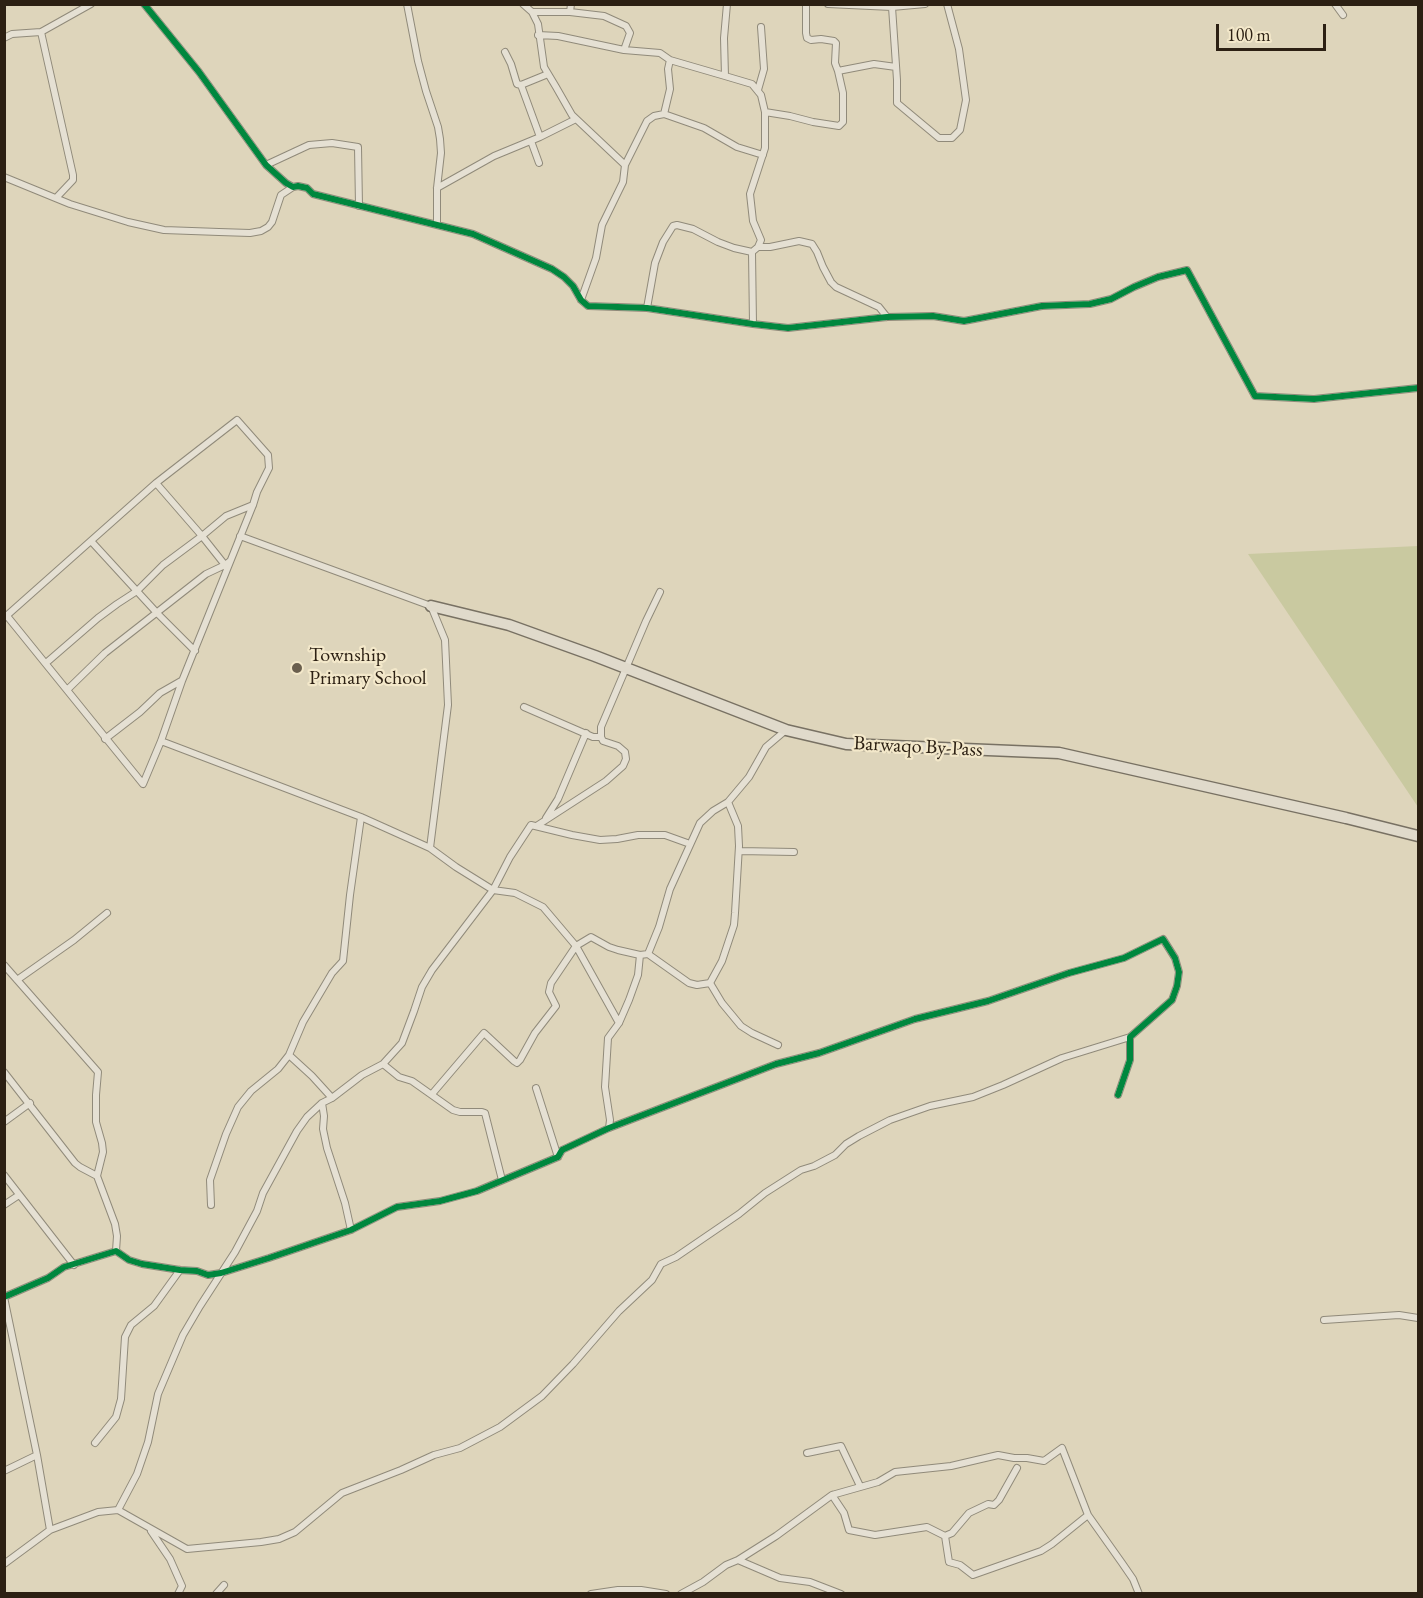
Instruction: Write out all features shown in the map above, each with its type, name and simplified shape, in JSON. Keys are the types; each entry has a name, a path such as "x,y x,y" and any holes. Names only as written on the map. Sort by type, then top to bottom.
{"highway":[{"name":"Barwaqo By-Pass","path":"431,606 509,625 786,730 846,744 1059,753 1419,836"}],"street":[{"path":"4,38 12,34 41,33 91,4"},
{"path":"144,4 199,72 266,165 293,187"},
{"path":"407,4 418,61 440,139 437,225"},
{"path":"523,4 532,12 538,24 542,64 572,114 625,165"},
{"path":"725,76 724,38 727,4"},
{"path":"765,112 840,126 843,122 843,93 835,63 836,43 807,38 806,4"},
{"path":"828,4 892,8 925,4"},
{"path":"892,8 897,103 939,138 951,138 960,130 966,100 959,49 947,4"},
{"path":"1335,4 1343,15"},
{"path":"532,12 571,8 603,16 626,26 630,33 624,50"},
{"path":"758,90 764,69 760,27"},
{"path":"41,33 73,175 73,180 56,198"},
{"path":"538,34 624,50 660,53 670,60 752,84 758,90 765,112 765,148 750,194 753,221 761,240 752,252"},
{"path":"505,52 517,84 521,85 540,137"},
{"path":"664,114 670,89 668,69 670,60"},
{"path":"838,71 874,64 896,67"},
{"path":"521,85 548,74"},
{"path":"581,300 596,258 602,225 623,182 625,165 647,121 654,116 664,114 704,128 737,147 764,155"},
{"path":"437,188 494,156 576,119"},
{"path":"531,141 540,163"},
{"path":"266,165 309,145 332,143 358,147 358,206"},
{"path":"4,177 70,204 128,222 164,230 250,233 261,231 272,222 281,195 297,186 307,188 313,194 473,234 552,269 568,280 581,300 588,306 647,308 788,328 887,317 933,316 964,321 1042,306 1090,304 1111,299 1134,286 1158,277 1187,270 1255,396 1314,399 1419,388"},
{"path":"647,308 656,263 663,242 673,226 693,229 718,242 752,252"},
{"path":"758,247 799,242 812,244 831,282 836,287 879,307 887,317"},
{"path":"752,252 753,324"},
{"path":"237,420 268,455 269,460 269,468 253,505 228,563 143,784 6,617 156,483 237,420"},
{"path":"156,483 228,563"},
{"path":"46,663 98,618 137,591 163,565 226,516 253,505"},
{"path":"240,536 431,606 445,640 448,705 430,849"},
{"path":"91,541 157,614 195,651"},
{"path":"67,690 105,653 206,574 228,563"},
{"path":"541,824 606,781 623,766 626,759 625,752 618,746 603,741 601,727 660,592"},
{"path":"105,739 160,693 182,681"},
{"path":"524,707 593,737 601,737"},
{"path":"609,1128 605,1087 608,1038 619,1023 629,1000 644,954 659,927 670,890 690,844 700,823 713,811 728,802 749,777 766,747 786,730"},
{"path":"541,824 558,799 586,733"},
{"path":"161,741 361,817 430,849 493,890 515,892 543,907 576,946 619,1023"},
{"path":"710,983 722,961 734,925 740,851 738,826 728,802"},
{"path":"211,1205 210,1180 238,1107 251,1090 278,1069 289,1055 303,1022 332,973 343,961 361,817"},
{"path":"118,1510 137,1474 148,1442 158,1394 183,1335 248,1230 263,1193 297,1131 307,1117 322,1103 362,1075 383,1064 402,1043 422,987 432,970 493,890 510,857 531,825 541,824 572,835 600,840 638,835 665,835 690,844"},
{"path":"740,851 794,852"},
{"path":"17,980 74,940 107,913"},
{"path":"432,1094 484,1032 514,1061 520,1060 555,1006 549,992 551,982 576,946 591,937 618,950 644,954 689,983 697,985 710,983"},
{"path":"4,1564 50,1530 98,1512 118,1510 187,1549 261,1542 279,1539 295,1532 342,1493 434,1455 460,1448 516,1416 542,1396 573,1364 619,1311 652,1280 661,1264 676,1257 739,1214 765,1192 801,1170 835,1155 846,1144 890,1120 930,1106 974,1096 1062,1058 1130,1037 1172,1000 1179,972 1175,958 1163,939 1124,958 1069,973 988,1001 915,1019 819,1053 776,1064 609,1128 562,1150 558,1156 477,1191 440,1201 397,1208 351,1230 221,1273 208,1275 197,1271 129,1260 116,1251"},
{"path":"4,965 7,974 17,980 98,1072 96,1122 103,1152 98,1176 115,1224 116,1251"},
{"path":"710,983 722,1003 741,1026 778,1045"},
{"path":"1118,1095 1130,1060 1130,1037"},
{"path":"289,1055 332,1098"},
{"path":"383,1064 399,1077 412,1081 453,1110 485,1113 502,1180"},
{"path":"4,1072 75,1162 98,1176"},
{"path":"536,1088 558,1156"},
{"path":"4,1122 30,1103"},
{"path":"322,1103 323,1129 327,1148 345,1203 351,1230"},
{"path":"4,1175 74,1264"},
{"path":"4,1205 19,1194"},
{"path":"50,1530 4,1297 48,1278 64,1267 116,1251"},
{"path":"95,1443 116,1417 121,1399 125,1337 131,1325 154,1306 180,1270"},
{"path":"1324,1320 1399,1316 1419,1318"},
{"path":"807,1453 841,1446 860,1486"},
{"path":"681,1593 703,1582 726,1565 776,1536 832,1495 878,1482 895,1472 951,1466 998,1455 1044,1461 1062,1448 1088,1515 1127,1571 1138,1593"},
{"path":"4,1470 37,1455"},
{"path":"832,1495 844,1513 849,1530 875,1535 927,1527 945,1536 952,1533 969,1513 988,1504 994,1505 1017,1468"},
{"path":"945,1536 949,1562 960,1565 973,1575 1041,1551 1088,1515"},
{"path":"150,1528 170,1559 182,1586 178,1593"},
{"path":"738,1560 780,1578 810,1582 841,1593"},
{"path":"216,1593 224,1585"},
{"path":"591,1593 641,1590 666,1593"}],"green space":[{"path":"1418,546 1418,807 1248,554"}],"cycle path":[{"path":"144,4 199,72 266,165 286,183 293,187 307,188 313,194 473,234 552,269 573,286 581,300 588,306 647,308 788,328 887,317 933,316 964,321 1042,306 1090,304 1111,299 1158,277 1187,270 1255,396 1314,399 1418,388"},
{"path":"4,1297 48,1278 64,1267 116,1251 129,1260 142,1264 197,1271 208,1275 221,1273 351,1230 397,1207 440,1201 477,1191 558,1157 562,1150 609,1128 776,1064 819,1053 915,1019 988,1001 1069,973 1124,958 1163,939 1175,958 1179,972 1177,986 1172,1000 1130,1037 1130,1060 1118,1095"}],"place":[{"name":"Township Primary School","path":"297,668"}]}
